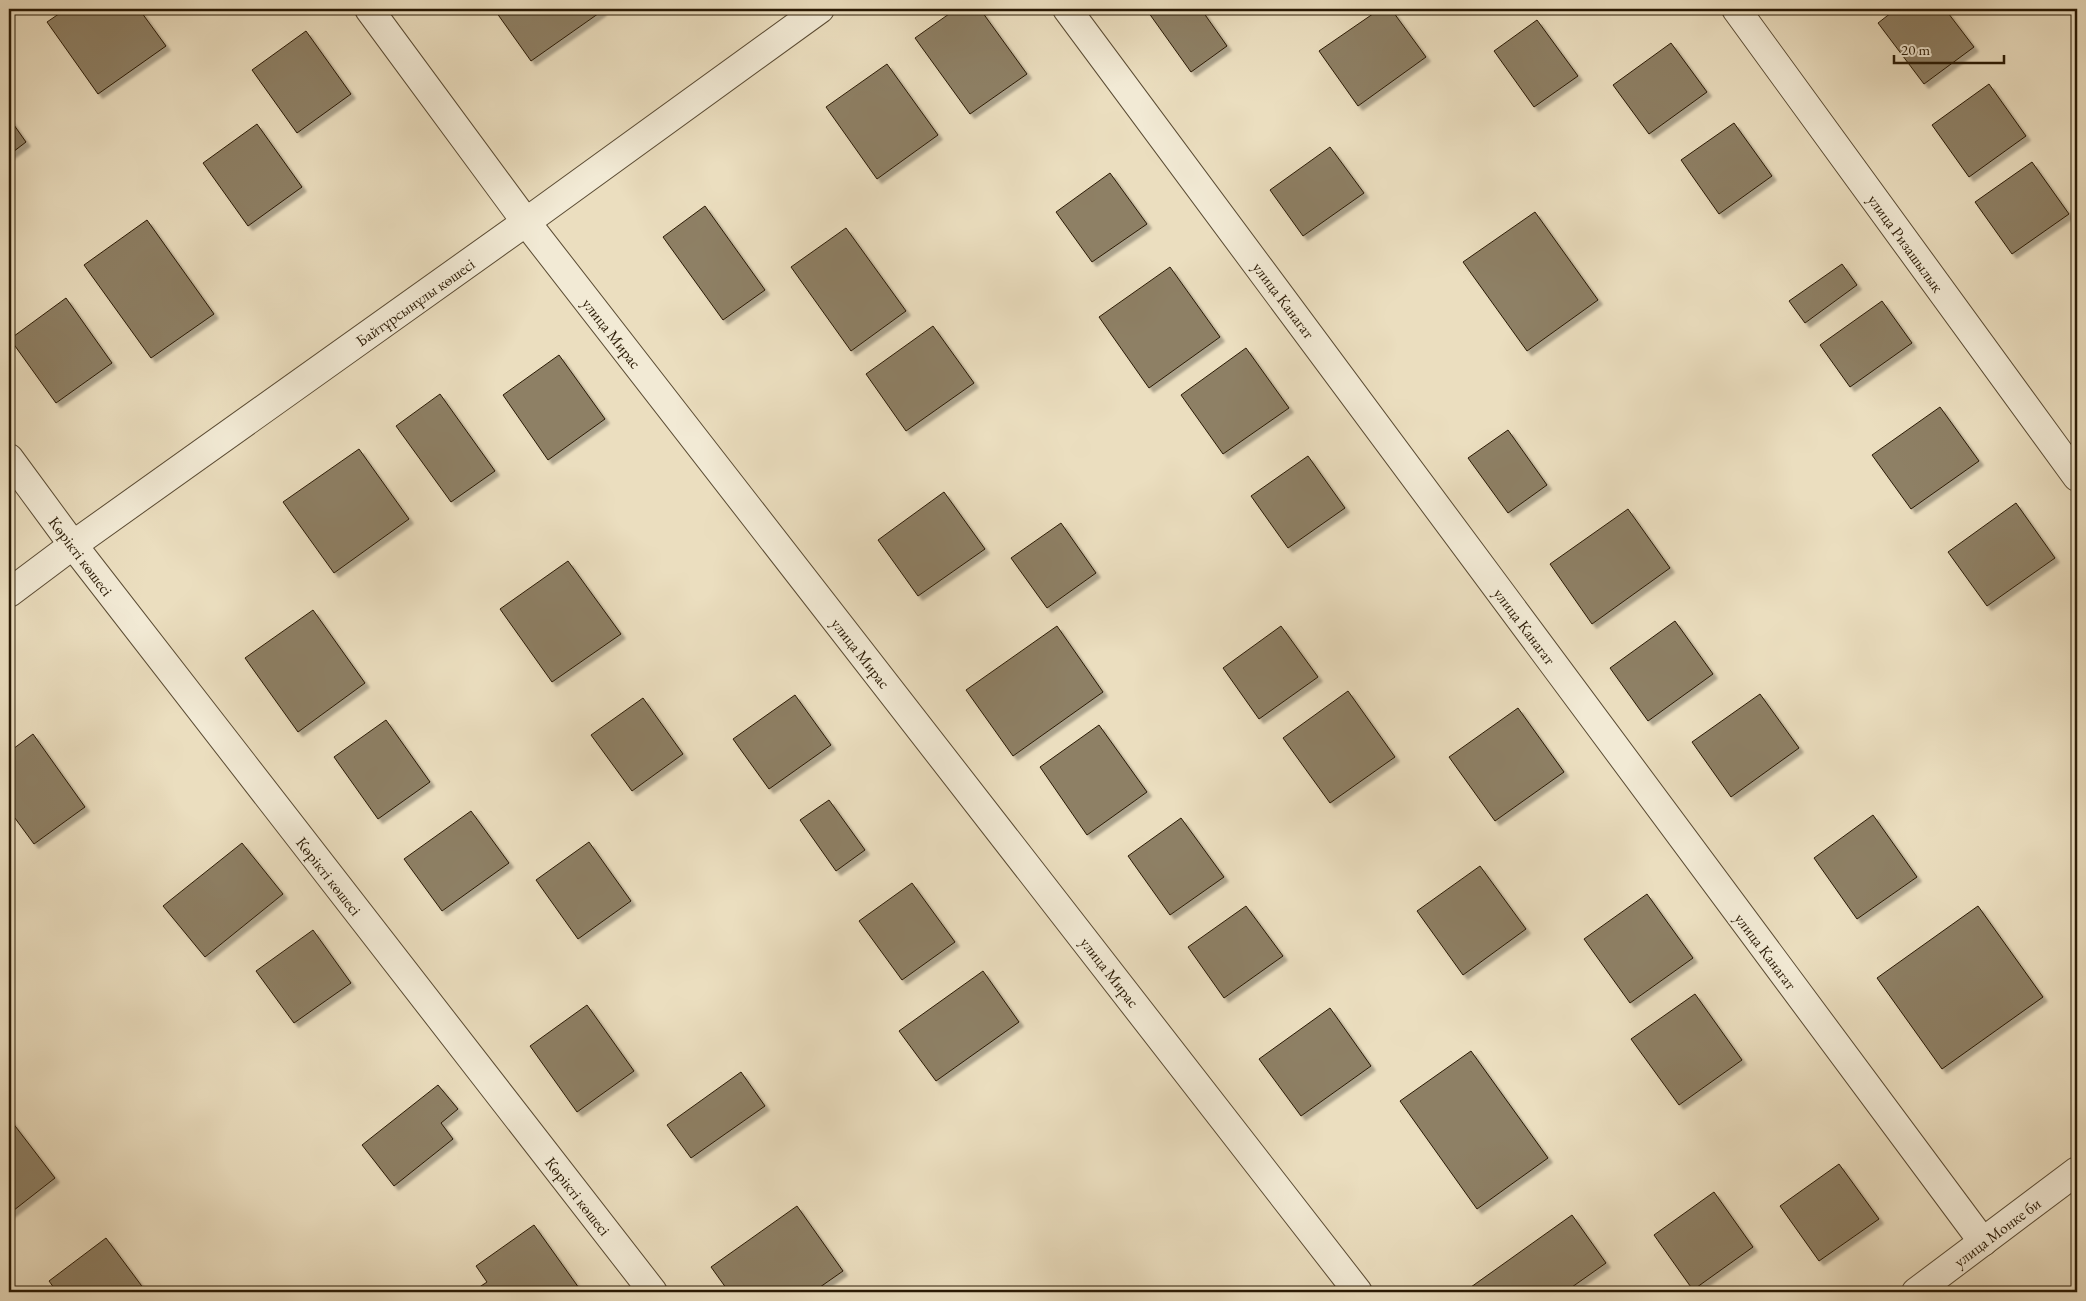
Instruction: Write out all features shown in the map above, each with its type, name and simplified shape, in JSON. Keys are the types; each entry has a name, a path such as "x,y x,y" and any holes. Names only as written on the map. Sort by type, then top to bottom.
{"street":[{"name":"улица Мирас","path":"369,9 526,222 1358,1292"},
{"name":"Байтұрсынұлы көшесі","path":"9,593 73,545 526,222 820,9"},
{"name":"улица Канагат","path":"1067,9 1983,1242"},
{"name":"улица Ризашылык","path":"1736,9 2077,477"},
{"name":"Көрікті көшесі","path":"9,458 73,545 652,1292"},
{"name":"улица Монке би","path":"1916,1292 2077,1171"}],"building":[{"path":"66,9 139,9 166,46 98,94 47,22"},
{"path":"494,9 601,9 602,11 531,61"},
{"path":"956,9 980,9 1027,74 970,114 915,38"},
{"path":"1146,9 1201,9 1227,46 1191,72"},
{"path":"1380,9 1391,9 1426,57 1358,106 1319,51"},
{"path":"1896,9 1945,9 1974,47 1924,84 1878,23"},
{"path":"1537,20 1578,76 1534,107 1494,51"},
{"path":"306,31 351,94 297,133 252,70"},
{"path":"1671,43 1707,92 1649,134 1613,85"},
{"path":"887,64 938,135 877,179 826,107"},
{"path":"1989,84 2026,136 1969,177 1932,125"},
{"path":"9,118 26,142 9,155"},
{"path":"1734,123 1772,176 1719,214 1681,160"},
{"path":"257,124 302,187 248,226 203,163"},
{"path":"1330,147 1364,193 1303,236 1270,190"},
{"path":"2032,162 2069,214 2012,254 1975,202"},
{"path":"1110,173 1147,224 1092,262 1056,212"},
{"path":"705,206 765,290 723,320 663,237"},
{"path":"1535,212 1598,300 1527,351 1463,262"},
{"path":"147,220 214,314 151,358 84,265"},
{"path":"846,228 906,311 851,351 791,267"},
{"path":"1842,264 1857,285 1805,323 1789,301"},
{"path":"1170,267 1220,337 1149,388 1099,317"},
{"path":"66,298 112,363 56,403 10,339"},
{"path":"1882,301 1912,343 1850,387 1820,345"},
{"path":"933,326 974,383 906,431 866,374"},
{"path":"1246,348 1289,408 1223,454 1181,395"},
{"path":"559,355 605,419 548,460 503,395"},
{"path":"440,394 495,471 451,502 396,426"},
{"path":"1940,407 1979,461 1911,509 1872,455"},
{"path":"1508,430 1547,485 1508,513 1468,458"},
{"path":"359,449 409,519 334,573 283,502"},
{"path":"1308,456 1345,508 1288,548 1251,496"},
{"path":"944,492 985,549 918,596 878,540"},
{"path":"2016,503 2055,558 1987,606 1948,552"},
{"path":"1628,509 1670,568 1592,624 1550,564"},
{"path":"1061,523 1096,573 1047,608 1011,558"},
{"path":"568,561 621,634 552,682 500,609"},
{"path":"313,610 365,683 298,732 245,658"},
{"path":"1675,621 1713,674 1648,721 1610,668"},
{"path":"1057,626 1103,692 1013,756 966,690"},
{"path":"1281,626 1318,677 1259,719 1223,668"},
{"path":"1348,691 1395,757 1330,803 1283,738"},
{"path":"1760,694 1799,748 1731,797 1692,742"},
{"path":"795,695 831,745 769,789 733,739"},
{"path":"643,698 683,754 632,791 591,735"},
{"path":"1518,708 1564,772 1495,821 1449,757"},
{"path":"386,720 430,782 378,819 334,757"},
{"path":"1099,725 1147,792 1087,835 1040,767"},
{"path":"33,734 85,807 34,844 9,810 9,752"},
{"path":"829,800 865,850 836,871 800,820"},
{"path":"471,811 509,863 442,911 404,859"},
{"path":"1873,815 1917,877 1857,919 1814,858"},
{"path":"1181,818 1224,877 1170,915 1128,856"},
{"path":"589,842 631,901 578,939 536,880"},
{"path":"242,843 283,894 205,957 163,906"},
{"path":"1480,866 1526,929 1463,975 1417,911"},
{"path":"912,883 955,942 902,980 859,921"},
{"path":"1647,894 1693,958 1630,1003 1584,939"},
{"path":"1246,906 1283,956 1224,998 1188,947"},
{"path":"1978,906 2043,997 1942,1069 1877,978"},
{"path":"313,930 351,983 294,1023 256,971"},
{"path":"983,971 1019,1022 936,1081 899,1031"},
{"path":"1695,994 1742,1060 1679,1105 1631,1039"},
{"path":"587,1005 634,1071 577,1112 530,1046"},
{"path":"1330,1008 1371,1066 1301,1116 1259,1059"},
{"path":"1471,1051 1548,1158 1477,1209 1400,1101"},
{"path":"741,1072 765,1106 691,1158 667,1125"},
{"path":"438,1085 458,1109 441,1123 453,1139 394,1186 362,1145"},
{"path":"9,1118 55,1178 9,1214"},
{"path":"1839,1164 1879,1219 1819,1261 1780,1206"},
{"path":"1714,1192 1753,1247 1693,1290 1654,1235"},
{"path":"797,1206 843,1271 813,1292 729,1292 711,1267"},
{"path":"1572,1215 1606,1263 1565,1292 1464,1292"},
{"path":"534,1225 579,1288 573,1292 481,1292 478,1288 487,1282 476,1266"},
{"path":"106,1238 144,1289 140,1292 57,1292 49,1281"}]}
